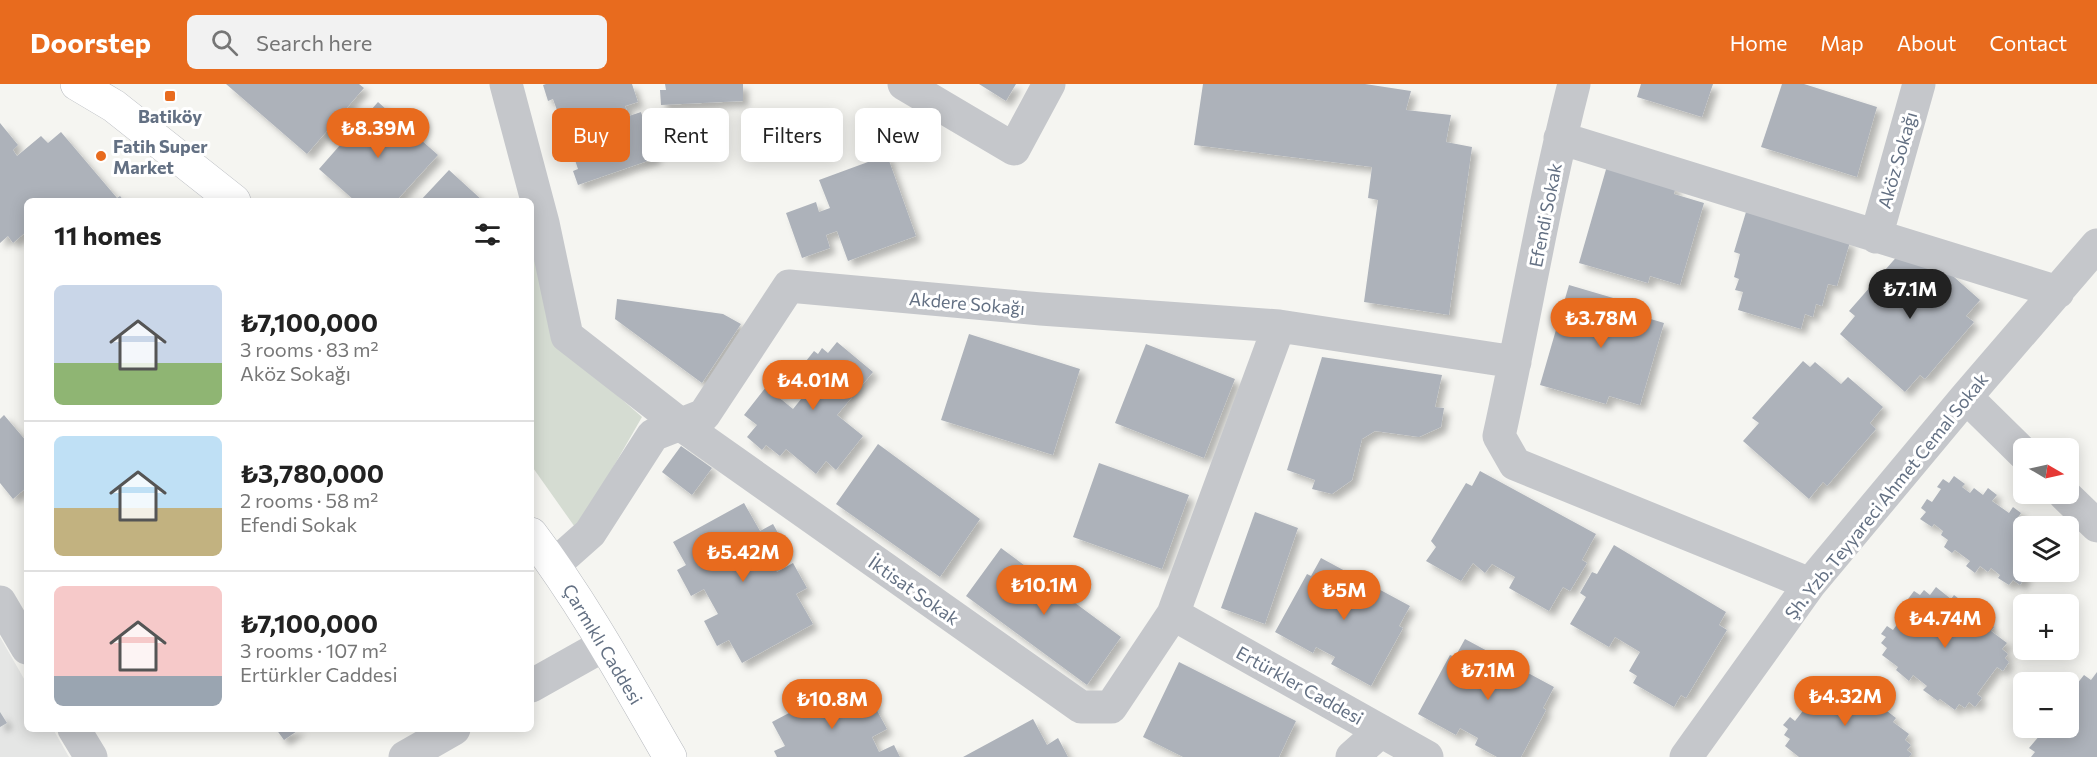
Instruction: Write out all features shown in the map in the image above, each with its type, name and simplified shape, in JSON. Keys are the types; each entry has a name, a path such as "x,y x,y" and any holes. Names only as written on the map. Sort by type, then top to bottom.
{"main road":[{"path":"77,84 106,95 230,198"},
{"name":"Çarmıklı Caddesi","path":"534,538 554,565 604,645 670,757"}],"street":[{"name":"İktisat Sokak","path":"506,84 530,198"},
{"path":"904,84 1014,149 1048,84"},
{"name":"Efendi Sokak","path":"1574,84 1560,138 1498,436 1515,464 1810,584"},
{"name":"Aköz Sokağı","path":"1876,237 1919,84"},
{"path":"1560,138 2058,292"},
{"name":"İktisat Sokak","path":"537,230 567,336 680,423 1081,707 1110,707 1173,614 1279,326"},
{"name":"Şh. Yzb. Teyyareci Ahmet Cemal Sokak","path":"1686,757 1810,584 2097,245"},
{"name":"Akdere Sokağı","path":"554,565 590,533 653,435 704,415 789,286 1029,308 1279,326 1515,362"},
{"path":"1966,397 2013,443"},
{"path":"2074,504 2097,526"},
{"path":"0,602 24,643"},
{"name":"Ertürkler Caddesi","path":"1173,614 1427,757"},
{"path":"534,684 604,645"},
{"path":"1352,757 1381,731"},
{"path":"76,732 91,757"},
{"path":"405,757 449,732"}],"shaded area":[{"path":"536,259 556,342 642,417 577,530 534,469 534,261"},
{"path":"0,637 24,679 24,732 55,732 69,757 0,757"}],"building":[{"path":"226,84 359,84 364,88 307,154"},
{"path":"632,84 638,102 625,106 626,108 556,108 553,99 548,101 543,85"},
{"path":"665,84 743,84 743,101 661,105 660,90 666,90"},
{"path":"979,84 1016,84 1006,101"},
{"path":"1203,84 1365,84 1411,91 1406,110 1451,115 1446,142 1472,147 1449,315 1364,302 1378,200 1368,198 1372,167 1194,145"},
{"path":"1641,84 1713,84 1702,117 1637,97"},
{"path":"1782,84 1804,84 1877,107 1857,177 1761,147"},
{"path":"378,102 438,155 399,198 352,198 319,169"},
{"path":"641,112 642,162 644,162 578,185 573,171 578,169 576,162 630,162 630,116"},
{"path":"0,123 18,145 13,150 17,156 41,136 48,143 61,132 117,198 24,198 24,234 13,243 8,236 0,243"},
{"path":"868,162 890,162 916,236 848,261 837,231 826,235 830,248 802,258 786,213 816,202 819,212 830,208 819,180"},
{"path":"1607,166 1676,186 1674,194 1704,203 1680,285 1650,276 1648,283 1579,263"},
{"path":"449,170 480,198 423,198"},
{"path":"1746,212 1850,242 1837,286 1828,284 1822,306 1816,304 1813,317 1805,314 1801,329 1738,310 1743,292 1735,290 1739,279 1734,277 1740,254 1734,252"},
{"path":"1900,253 1912,255 1938,277 1945,269 1980,300 1966,316 1974,322 1925,379 1920,375 1905,392 1840,334 1855,316 1849,311"},
{"path":"1569,285 1637,305 1634,314 1664,323 1640,405 1609,396 1606,404 1540,385"},
{"path":"617,299 723,314 741,324 702,383 615,319"},
{"path":"969,334 1080,369 1053,455 941,420"},
{"path":"837,342 873,372 837,415 863,436 836,470 826,461 816,474 786,449 780,456 766,445 762,450 747,437 757,425 744,415 766,387 793,409 806,393 791,380 814,351 818,354 822,348 828,353"},
{"path":"1146,344 1235,379 1204,458 1115,423"},
{"path":"1322,357 1442,375 1435,407 1444,408 1441,427 1419,437 1375,431 1362,439 1352,480 1332,494 1312,489 1315,480 1287,470"},
{"path":"1803,361 1810,367 1815,362 1841,384 1848,377 1883,407 1870,423 1876,429 1827,486 1823,482 1809,499 1743,441 1759,423 1752,418"},
{"path":"4,415 24,438 24,490 13,499 0,483 0,419"},
{"path":"878,444 980,519 940,577 836,504"},
{"path":"681,446 712,468 692,495 662,472"},
{"path":"1099,463 1189,495 1162,569 1073,537"},
{"path":"1480,471 1596,534 1582,560 1587,563 1570,591 1563,587 1549,611 1509,588 1515,577 1492,564 1485,573 1473,563 1461,581 1426,561 1436,547 1431,541 1466,483 1472,486"},
{"path":"1954,476 1965,484 1962,487 1970,493 1974,488 1983,495 1988,488 1997,495 1992,501 2009,513 2013,507 2021,513 2019,516 2013,516 2013,580 2009,585 1998,578 2000,575 1991,568 1988,572 1980,566 1975,573 1966,566 1970,561 1955,550 1952,553 1944,547 1948,540 1941,535 1943,531 1934,524 1932,527 1920,519 1926,512 1921,508 1927,499 1932,502 1941,489 1937,487 1943,479 1949,483"},
{"path":"744,503 760,531 773,524 787,549 770,559 777,572 793,563 807,588 796,594 813,624 742,663 729,640 717,646 704,621 718,614 704,589 691,596 677,570 686,565 673,542"},
{"path":"1255,512 1298,528 1265,624 1221,608"},
{"path":"1614,545 1726,612 1719,625 1727,630 1686,698 1681,695 1674,707 1633,683 1637,676 1629,671 1640,652 1615,637 1609,647 1570,624 1586,597 1580,593 1592,572 1597,574"},
{"path":"1001,548 1121,637 1087,685 966,596"},
{"path":"1321,558 1410,606 1399,626 1403,628 1371,686 1331,664 1335,657 1316,647 1313,653 1275,632 1307,574 1311,576"},
{"path":"1936,587 1951,599 1954,595 1967,605 1962,612 1976,622 1980,616 1994,627 1991,631 2007,643 2002,649 2008,654 2005,658 2009,662 2003,671 1997,667 1977,694 1982,698 1975,707 1969,702 1965,708 1959,704 1955,710 1940,699 1938,701 1923,690 1927,686 1913,675 1909,681 1896,670 1898,667 1882,655 1887,648 1881,643 1886,637 1881,634 1887,626 1893,630 1913,603 1908,599 1914,591 1920,595 1924,590 1930,595"},
{"path":"1465,639 1554,687 1543,708 1546,710 1521,757 1497,757 1475,745 1478,738 1460,728 1456,735 1418,714 1450,655 1455,657"},
{"path":"1179,662 1296,721 1279,757 1183,757 1143,737"},
{"path":"2097,672 2097,757 2031,757 2035,752 2029,748 2038,738 2079,738 2079,681 2084,675 2091,680"},
{"path":"1838,679 1854,690 1856,687 1869,696 1865,703 1878,714 1883,708 1896,718 1893,722 1909,734 1905,740 1911,745 1907,750 1912,754 1909,757 1799,757 1785,746 1790,739 1784,735 1788,729 1783,725 1790,717 1795,721 1816,694 1811,691 1817,682 1823,687 1827,681 1833,686"},
{"path":"842,685 857,712 873,703 887,729 872,737 879,752 894,745 900,757 777,757 774,751 785,746 772,722"},
{"path":"0,712 7,723 0,727"},
{"path":"1033,719 1047,745 1058,738 1068,757 963,757"},
{"path":"278,732 296,732 284,740"}],"place":[{"name":"Batiköy","path":"170,96"},
{"name":"Fatih Super Market","path":"101,156"}]}
